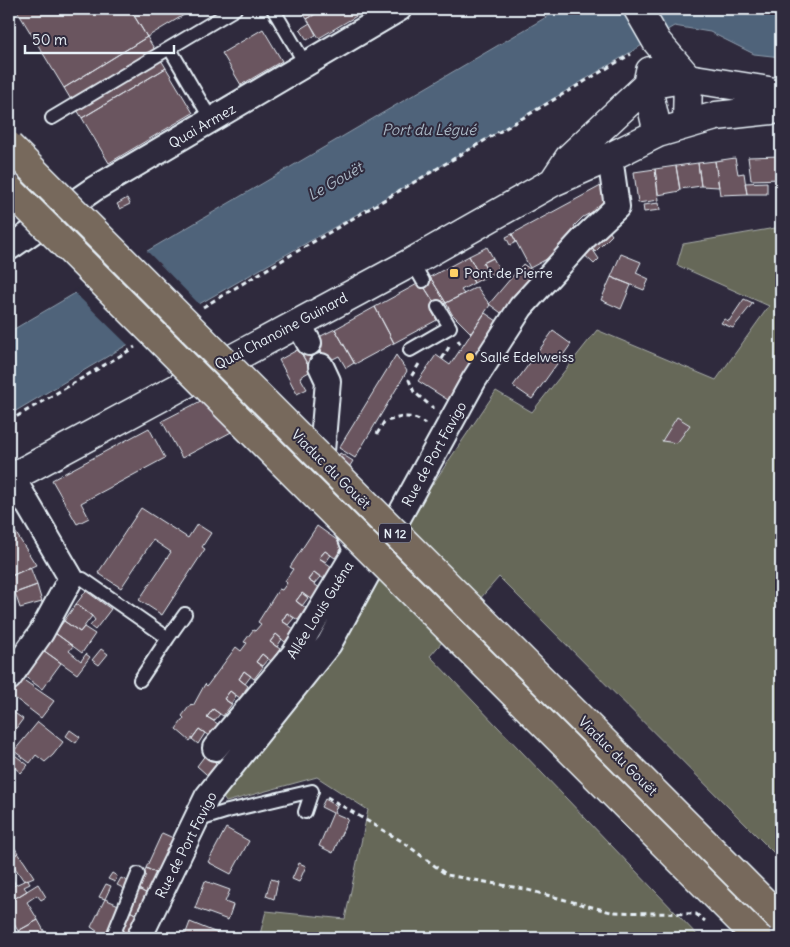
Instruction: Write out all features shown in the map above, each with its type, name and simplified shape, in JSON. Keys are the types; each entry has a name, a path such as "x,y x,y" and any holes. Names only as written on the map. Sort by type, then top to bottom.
{"highway":[{"name":"Viaduc du Gouët","path":"9,146 781,919"},
{"name":"N 12","path":"9,189 758,938"}],"street":[{"name":"Quai Armez","path":"9,248 94,190 399,9"},
{"path":"638,9 657,42 667,81 687,124"},
{"path":"657,42 667,81 658,133"},
{"path":"667,81 781,93"},
{"name":"Quai Chanoine Guinard","path":"553,182 569,158 667,81"},
{"name":"Quai Chanoine Guinard","path":"10,478 303,333 417,271 553,182 658,133 716,116 781,109"},
{"name":"Rue de Port Favigo","path":"139,938 207,797 329,644 474,380 521,307 585,237 617,207 610,157"},
{"name":"Allée Louis Guéna","path":"215,748 294,654 356,551 320,463 328,381 320,366"},
{"path":"9,678 42,634 71,578 10,478"}],"lane":[{"path":"52,118 235,9"},
{"path":"273,9 306,65"},
{"path":"170,49 212,121"},
{"path":"410,350 450,327 438,307"},
{"path":"71,578 83,579 168,638"},
{"path":"140,680 185,614"},
{"path":"194,822 228,811 312,791"},
{"path":"305,812 312,791"},
{"path":"112,938 138,874"}],"path":[{"path":"198,310 631,54"},
{"path":"9,421 140,345"},
{"path":"409,380 414,392 432,407 431,414"},
{"path":"377,434 384,422 400,417 418,418 430,428 430,421"},
{"path":"312,791 354,811 403,842 447,875 524,889 611,912 696,914 710,924"}],"green space":[{"path":"781,227 781,860 499,577 430,656 700,938 259,938 266,911 345,919 368,810 317,777 226,802 219,791 360,600 424,497 496,391 532,412 597,330 716,380 769,306 677,265 683,244"}],"water":[{"name":"Port du Légué","path":"560,9 781,9 781,57 754,54 710,32 674,26 426,175 120,349 9,415 9,332"}],"pier":[{"path":"145,249 201,306 129,346 73,291"}],"building":[{"path":"16,9 130,9 147,37 64,88"},
{"path":"130,9 194,9 147,37"},
{"path":"300,9 324,9 307,19"},
{"path":"324,9 354,9 358,15 319,38 307,19"},
{"path":"354,9 368,9 358,15"},
{"path":"310,23 316,35 307,40 300,29"},
{"path":"263,29 282,61 241,85 222,53"},
{"path":"147,37 166,68 82,118 64,88"},
{"path":"166,68 193,113 109,163 82,118"},
{"path":"781,156 781,179 751,180 748,157"},
{"path":"735,158 738,174 744,173 747,194 720,195 715,161"},
{"path":"715,161 719,187 701,186 698,163"},
{"path":"698,163 701,186 680,189 676,166"},
{"path":"676,166 680,191 658,195 655,169"},
{"path":"655,169 659,200 638,203 634,172"},
{"path":"610,181 611,202 583,217 574,226 581,238 575,244 530,268 512,234"},
{"path":"767,182 767,194 747,194 745,183"},
{"path":"127,198 130,204 120,209 117,204"},
{"path":"659,203 660,210 644,212 643,205"},
{"path":"605,225 612,235 595,252 587,241"},
{"path":"512,234 516,242 510,245 506,237"},
{"path":"587,241 599,259 594,264 578,249"},
{"path":"487,247 493,258 483,263 489,275 474,283 472,279 479,275 469,256"},
{"path":"621,254 641,262 636,273 649,279 644,290 611,277"},
{"path":"469,256 479,275 472,279 474,283 461,290 464,294 446,303 430,277"},
{"path":"493,258 500,270 489,275 483,263"},
{"path":"523,264 541,277 508,318 489,304"},
{"path":"430,277 446,303 437,307 421,282"},
{"path":"611,277 631,285 621,309 601,300"},
{"path":"421,282 437,307 431,310 437,320 394,343 375,307"},
{"path":"477,287 490,305 471,333 452,314 446,303"},
{"path":"744,299 753,303 733,328 721,323 724,319 729,321"},
{"path":"375,307 394,343 355,364 335,329"},
{"name":"Salle Edelweiss","path":"485,313 506,327 448,400 418,381 436,355 450,365"},
{"path":"335,329 354,363 346,368 339,356 327,362 315,339"},
{"path":"553,331 571,344 532,399 513,386"},
{"path":"315,339 327,362 311,371 299,349"},
{"path":"299,349 311,371 300,377 307,389 297,394 279,360"},
{"path":"396,355 407,371 355,458 339,448"},
{"path":"251,375 271,407 256,419 182,458 162,421"},
{"path":"677,417 690,425 677,443 662,441"},
{"path":"149,428 165,458 81,503 89,518 77,524 52,480"},
{"path":"340,453 353,461 343,477 330,470"},
{"path":"141,508 188,538 197,524 211,533 202,547 205,549 162,615 139,600 171,552 153,540 121,588 98,573"},
{"path":"317,526 344,545 335,558 325,551 319,558 332,567 324,579 314,572 308,580 320,588 312,600 302,593 296,601 306,608 298,620 287,613 282,621 294,629 285,642 276,634 270,642 280,649 271,661 262,654 256,662 263,667 254,679 244,671 239,679 248,686 240,698 230,691 224,699 232,704 223,716 213,709 207,717 218,724 209,736 199,729 190,741 176,729 184,718 182,716 191,704 193,706 205,684 207,686 236,647 241,651 247,643 244,642 253,630 255,631 261,624 258,622 279,589 282,590 287,583 285,581 293,569 290,567"},
{"path":"14,530 36,565 9,577 9,534"},
{"path":"325,551 331,555 326,562 319,558"},
{"path":"30,567 37,585 15,593 9,577"},
{"path":"314,572 320,577 314,584 308,580"},
{"path":"37,585 42,602 20,608 15,593"},
{"path":"86,591 111,609 95,630 90,626 95,620 76,604"},
{"path":"302,593 308,598 302,606 296,601"},
{"path":"76,604 92,616 80,632 64,621"},
{"path":"287,613 294,618 288,625 282,621"},
{"path":"64,621 80,632 84,627 95,634 82,653 55,633"},
{"path":"55,633 73,646 69,651 81,661 86,654 90,657 77,674 43,650"},
{"path":"276,634 282,639 277,647 270,642"},
{"path":"101,649 108,654 99,665 92,660"},
{"path":"43,650 61,663 42,689 24,676"},
{"path":"262,654 268,659 262,666 256,662"},
{"path":"244,671 251,676 245,684 239,679"},
{"path":"22,679 54,701 41,718 11,695"},
{"path":"230,691 236,696 231,704 224,699"},
{"path":"9,709 23,719 14,731 9,727"},
{"path":"213,709 220,714 214,721 207,717"},
{"path":"38,722 63,742 45,762 36,755 30,763 14,751"},
{"path":"199,729 205,733 198,744 192,739"},
{"path":"70,730 80,737 76,743 66,736"},
{"path":"12,753 28,765 21,773 9,763 9,757"},
{"path":"206,754 224,770 215,782 197,766"},
{"path":"325,799 337,806 334,813 348,819 333,853 319,846 333,813 321,807"},
{"path":"226,828 249,841 231,874 208,862"},
{"path":"162,833 180,841 164,877 146,868"},
{"path":"9,839 18,853 12,857 9,853"},
{"path":"18,853 34,877 24,881 9,859"},
{"path":"299,863 306,866 299,882 292,879"},
{"path":"146,868 164,877 154,898 137,888"},
{"path":"112,873 117,876 115,882 108,879"},
{"path":"9,874 15,883 9,888"},
{"path":"121,878 129,882 125,889 117,885"},
{"path":"28,879 30,884 24,887 27,891 9,902 9,888"},
{"path":"271,879 278,881 274,899 266,896"},
{"path":"205,881 230,890 225,902 233,905 228,920 195,908"},
{"path":"38,884 46,897 41,900 37,895 27,902 38,920 18,931 9,915 9,902"},
{"path":"106,884 111,886 105,899 99,897"},
{"path":"137,888 154,898 144,919 128,910"},
{"path":"105,899 123,907 107,938 91,927"},
{"path":"128,910 144,919 128,938 117,932"},
{"path":"38,920 48,938 23,938 18,931"},
{"path":"190,922 217,933 215,938 184,938"}],"place":[{"name":"Pont de Pierre","path":"454,273"},
{"name":"Salle Edelweiss","path":"470,357"}],"water label":[{"name":"Le Gouët","path":"335,181"}]}
